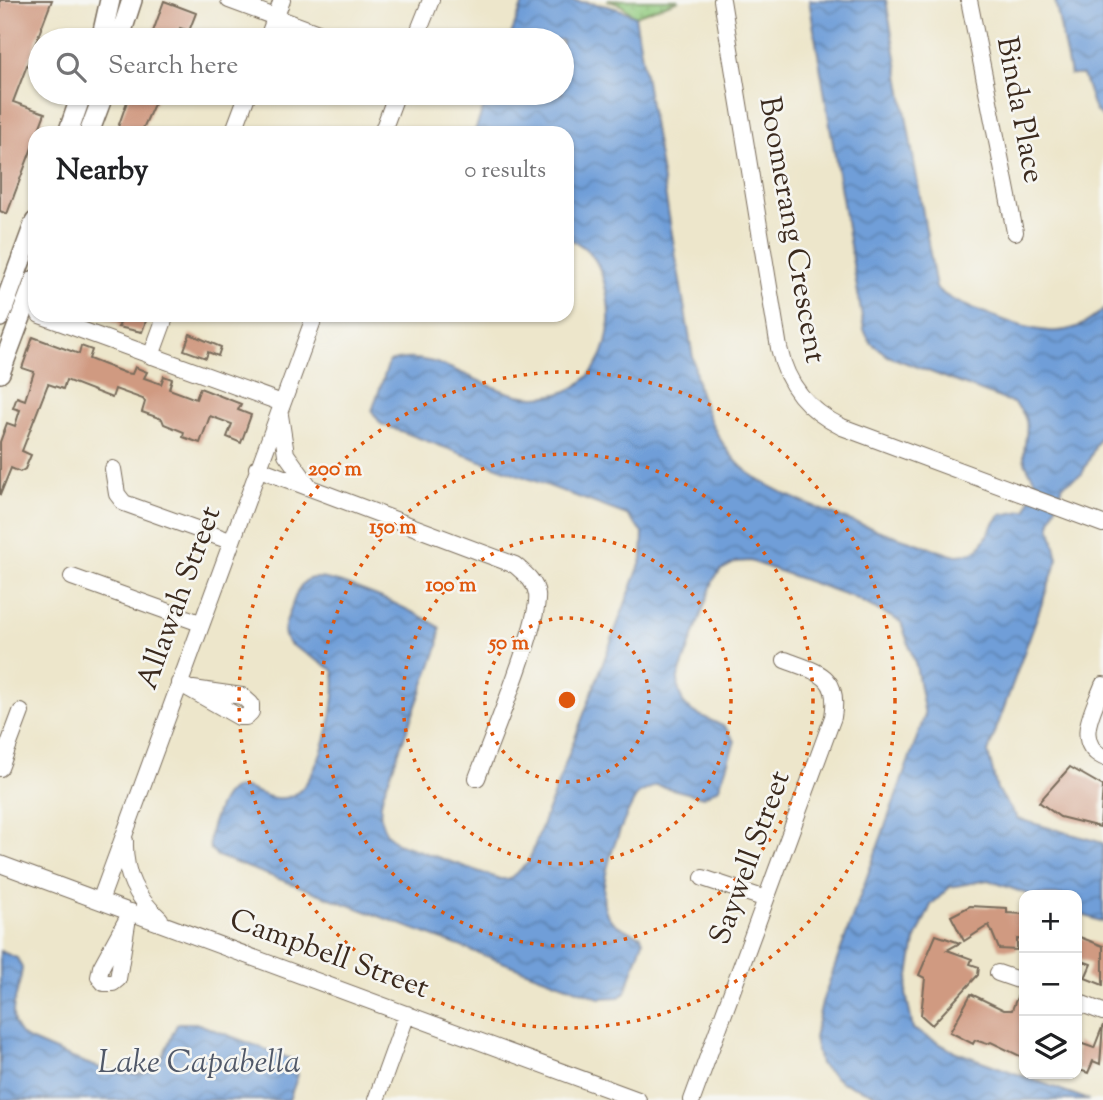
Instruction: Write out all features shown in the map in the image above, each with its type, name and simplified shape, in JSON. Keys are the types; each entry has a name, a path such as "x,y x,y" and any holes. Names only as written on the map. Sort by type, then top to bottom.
{"main road":[{"path":"104,28 110,0"},
{"path":"123,28 132,0"},
{"path":"70,126 78,105"},
{"path":"92,126 100,105"},
{"path":"2,302 28,239"},
{"path":"0,373 28,321"}],"street":[{"path":"229,0 305,28"},
{"path":"271,28 282,0"},
{"path":"420,28 431,0"},
{"name":"Boomerang Crescent","path":"722,0 779,348 783,364 797,393 825,418 842,427 1103,524"},
{"name":"Binda Place","path":"969,0 1015,232"},
{"path":"235,126 243,105"},
{"path":"385,126 392,105"},
{"path":"2,302 28,310"},
{"path":"60,322 281,406 281,434 286,454 310,487"},
{"path":"151,355 163,322"},
{"name":"Allawah Street","path":"100,901 126,828 186,686 200,623 312,322"},
{"path":"257,468 515,565 530,579 537,595 532,626 477,778"},
{"path":"114,469 117,494 124,503 230,541"},
{"path":"72,577 200,623"},
{"name":"Saywell Street","path":"692,1100 833,717 836,700 830,681 820,673 785,660"},
{"path":"1103,685 1086,737 1091,749 1103,757"},
{"path":"0,768 20,712"},
{"path":"126,828 125,856 132,885 144,903 166,925"},
{"name":"Campbell Street","path":"0,864 100,901 129,918 166,925 638,1100"},
{"path":"703,878 766,899"},
{"path":"998,973 1019,980"},
{"path":"1082,1004 1103,1012"},
{"path":"376,1100 407,1014"}],"green space":[{"path":"607,0 679,0 635,16 621,5"}],"water":[{"path":"524,0 596,4 635,16 698,387 713,427 730,454 754,476 777,490 837,516 952,555 972,552 978,548 1001,515 1027,510 1035,480 1024,457 1026,420 1020,409 1013,403 888,356 870,342 864,330 809,0 886,0 936,288 968,306 1018,325 1048,331 1076,327 1103,309 1103,431 1082,474 1063,485 1050,524 1058,559 988,752 997,789 1018,819 1103,843 1103,922 1082,915 1082,890 1019,891 988,880 950,887 931,905 915,941 906,993 913,1029 951,1050 1019,1075 1019,1079 1031,1079 1089,1100 891,1100 841,1082 820,1064 814,1038 822,1002 925,715 916,666 901,622 853,597 750,561 736,562 721,570 714,579 678,678 683,703 693,712 725,727 735,741 719,788 703,797 656,785 638,794 610,858 603,895 605,910 612,921 641,936 643,941 625,993 619,997 599,998 217,856 210,848 210,834 217,812 233,789 250,789 269,797 292,796 302,788 319,758 331,718 335,682 333,670 291,645 284,631 301,585 309,579 319,578 375,595 440,628 438,647 383,794 380,815 387,833 397,843 500,879 509,879 528,863 642,559 643,533 627,515 381,424 372,411 389,362 426,360 500,390 537,397 557,394 574,387 587,377 597,364 604,349 609,314 599,268 590,253 574,241 574,126 477,126 484,105 574,105 574,28 514,28"},
{"path":"1055,0 1103,0 1103,117 1095,111 1083,75 1070,75"},
{"name":"Lake Capabella","path":"0,951 17,958 22,968 13,1014 18,1030 25,1038 107,1070 139,1074 150,1070 159,1061 178,1023 196,1023 291,1059 298,1075 289,1100 0,1100"}],"building":[{"path":"0,0 52,0 41,28 28,28 28,63 13,102 45,113 40,126 28,126 28,158 7,214 0,211"},
{"path":"164,1 196,13 190,28 154,28"},
{"path":"126,105 154,105 144,126 118,126"},
{"path":"115,322 146,322 142,332 118,327 120,324"},
{"path":"190,334 221,347 218,356 208,352 206,358 184,350"},
{"path":"33,337 79,354 81,346 92,350 89,359 125,373 132,374 135,367 147,372 144,378 161,384 164,376 172,379 169,389 196,399 200,388 241,404 238,410 251,415 241,443 227,437 232,424 210,416 200,443 183,437 184,432 164,424 162,419 142,412 145,402 143,399 115,389 112,398 66,380 63,389 48,384 22,451 31,455 25,469 20,472 11,468 0,495 0,442 7,423 15,426 20,410 13,408 17,397 25,400 34,372 22,368"},
{"path":"1070,767 1103,786 1100,827 1060,817 1039,802"},
{"path":"970,906 1007,908 1007,913 1019,914 1017,950 999,949 989,925 964,941 951,916"},
{"path":"936,935 960,943 947,950 972,959 970,964 979,967 978,975 932,1025 921,1015 925,978 919,975"},
{"path":"1082,938 1103,946 1103,985 1085,978 1091,964 1082,961"},
{"path":"971,994 1004,1010 1012,1010 1017,997 1019,998 1019,1056 991,1042 987,1044 975,1040 973,1044 950,1032"},
{"path":"1103,1025 1100,1064 1093,1061 1088,1073 1082,1071 1082,1044 1094,1048"}]}
